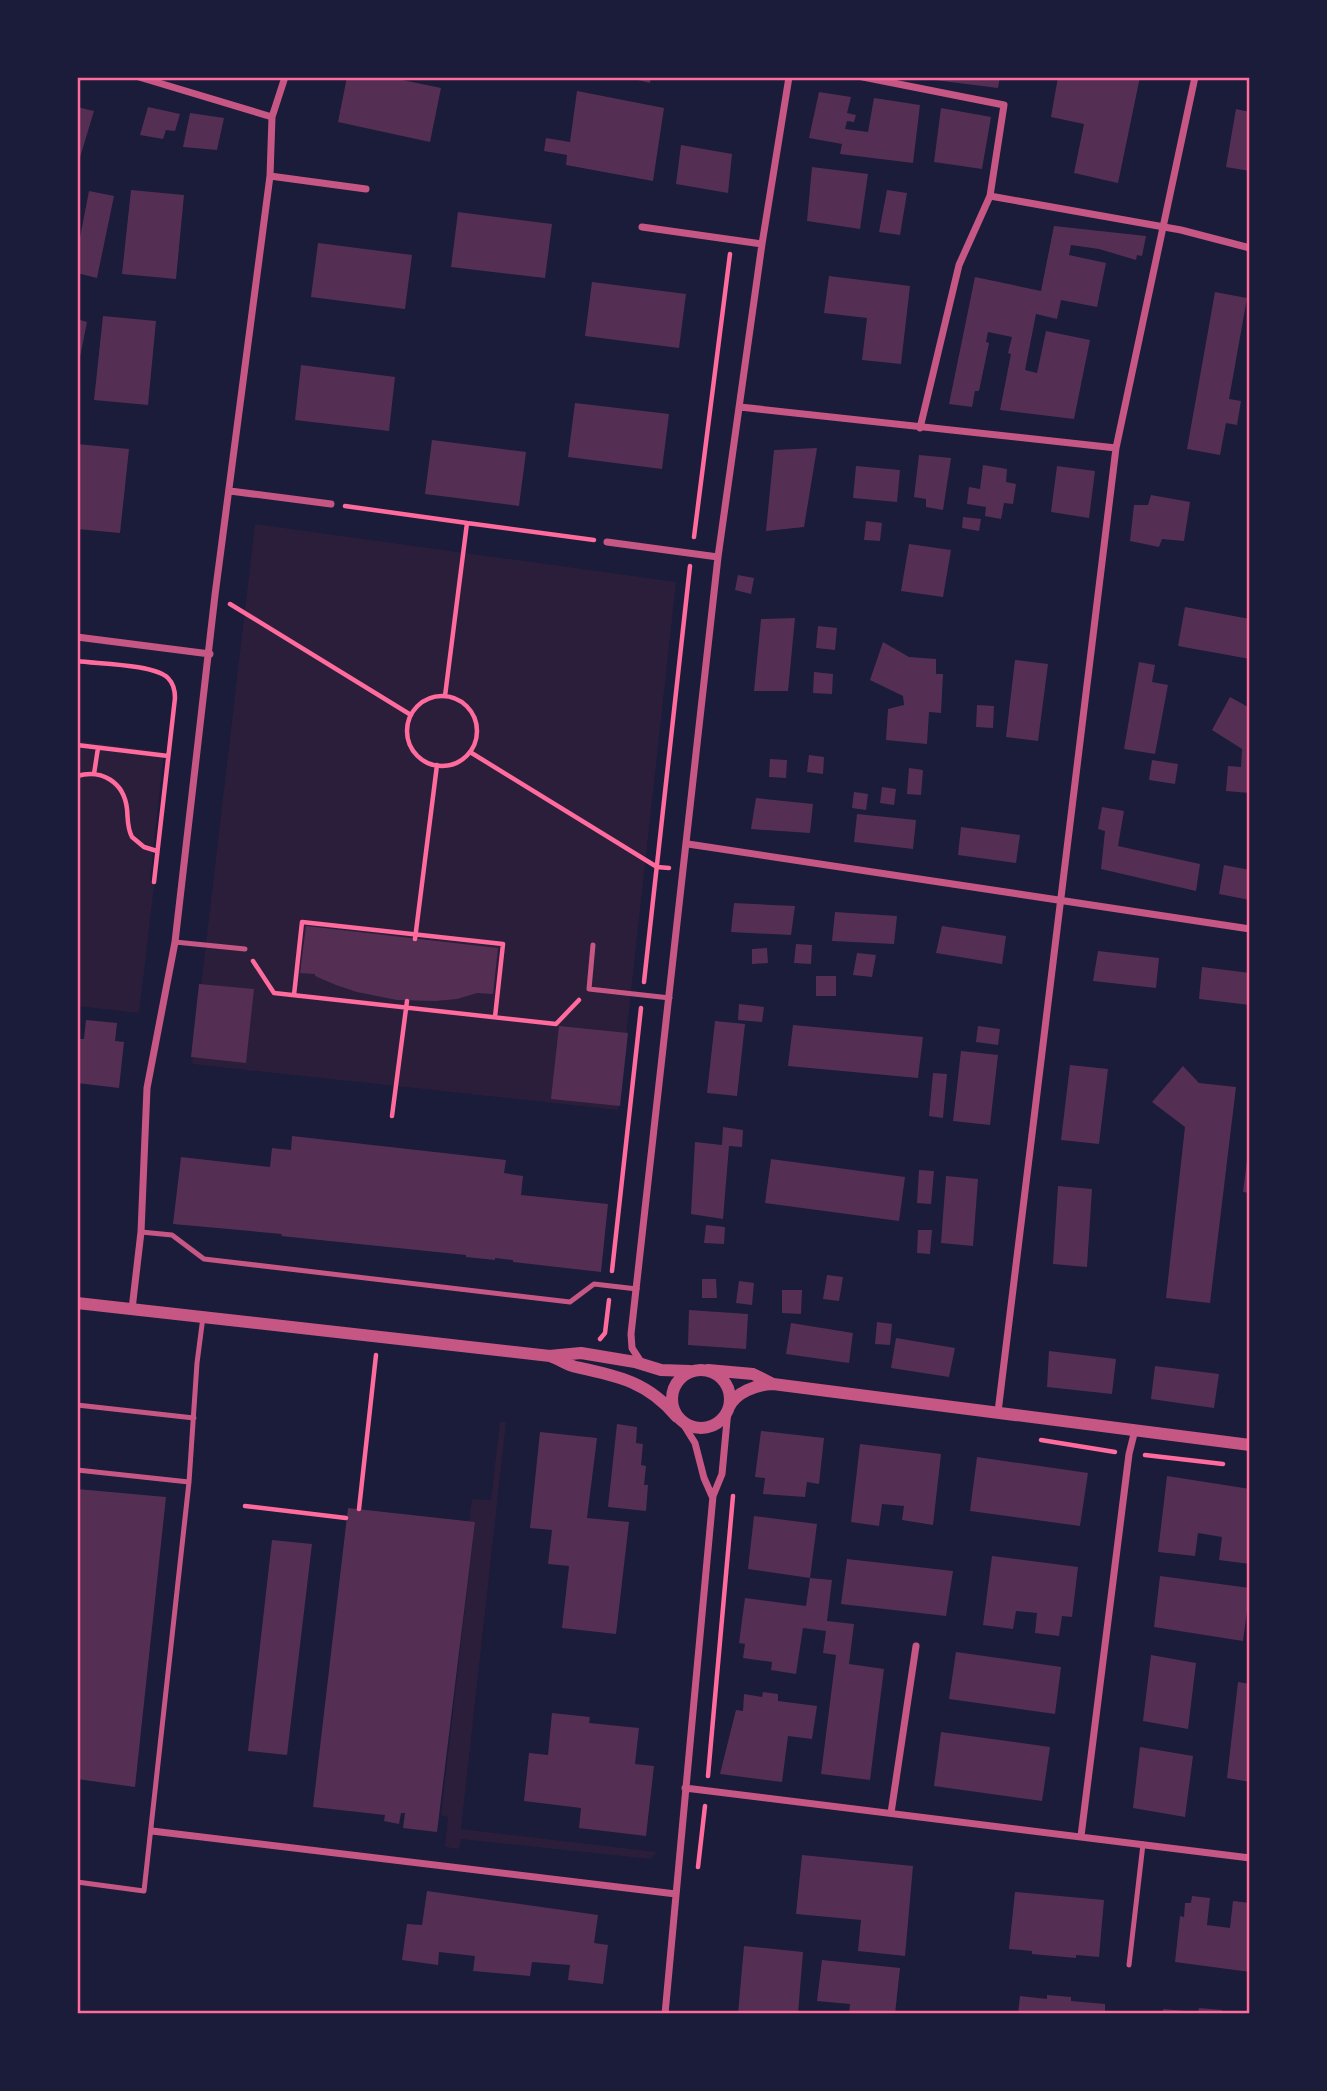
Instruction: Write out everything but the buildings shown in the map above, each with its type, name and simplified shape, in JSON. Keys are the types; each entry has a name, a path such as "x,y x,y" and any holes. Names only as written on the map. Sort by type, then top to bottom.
{"street":[{"path":"139,77 272,117"},
{"path":"132,1309 141,1232 147,1087 175,942 215,595 270,176 272,117 285,77"},
{"path":"647,1366 638,1359 632,1348 637,1289 719,557 762,244 789,77"},
{"path":"863,77 1004,105 990,196 959,265 920,428"},
{"path":"998,1412 1116,448 1195,77"},
{"path":"270,176 366,189"},
{"path":"990,196 1181,230 1250,248"},
{"path":"642,227 762,244"},
{"path":"740,407 1116,448"},
{"path":"230,491 331,504"},
{"path":"607,542 719,557"},
{"path":"77,637 210,654"},
{"path":"688,844 1250,929"},
{"path":"77,1303 546,1356 581,1353 667,1371 702,1370 753,1374 774,1384"},
{"path":"546,1356 574,1367 626,1378 652,1393 680,1419 695,1428 709,1427 721,1419 733,1399 740,1394 761,1385 774,1384 1250,1445"},
{"path":"665,2014 712,1500 722,1474 730,1396 727,1385 719,1375 702,1370 680,1378 673,1390 672,1404 695,1443 712,1500"},
{"path":"1081,1836 1129,1454 1135,1430"},
{"path":"891,1813 916,1646"},
{"path":"685,1788 1250,1858"},
{"path":"152,1831 676,1894"}],"lane":[{"path":"175,942 245,949"},
{"path":"593,945 589,989 670,998"},
{"path":"141,1232 172,1236 204,1259 557,1301 570,1302 594,1284 637,1289"},
{"path":"77,1882 144,1891 189,1482 203,1317"},
{"path":"77,1405 194,1418"},
{"path":"77,1470 189,1482"},
{"path":"1129,1965 1143,1844"}],"path":[{"path":"331,504 607,542"},
{"path":"445,696 467,523"},
{"path":"215,595 411,715"},
{"path":"77,661 148,670 162,674 170,680 174,688 154,882"},
{"path":"435,696 445,696 463,703 474,716 477,733 470,752 454,764 437,765 422,759 411,746 407,729 411,715 424,701 435,696"},
{"path":"77,745 168,756"},
{"path":"94,774 98,748"},
{"path":"470,752 657,867 685,870"},
{"path":"415,937 437,765"},
{"path":"77,776 94,774 110,779 120,789 127,806 132,837 144,847 157,851"},
{"path":"294,995 302,922 415,937 503,944 495,1017"},
{"path":"245,949 274,993 556,1024 589,989"},
{"path":"392,1116 407,1001"},
{"path":"359,1509 376,1355"},
{"path":"697,1870 707,1791 733,1487"},
{"path":"245,1506 346,1518"}],"shaded area":[{"path":"255,524 676,582 618,1110 192,1064"},
{"path":"77,741 164,752 150,879 154,886 139,1013 77,1006"},
{"path":"500,1422 506,1422 461,1829 657,1852 650,1859 461,1839 459,1849 445,1847 448,1817 441,1815 475,1522 469,1521 472,1499 491,1500"}]}
